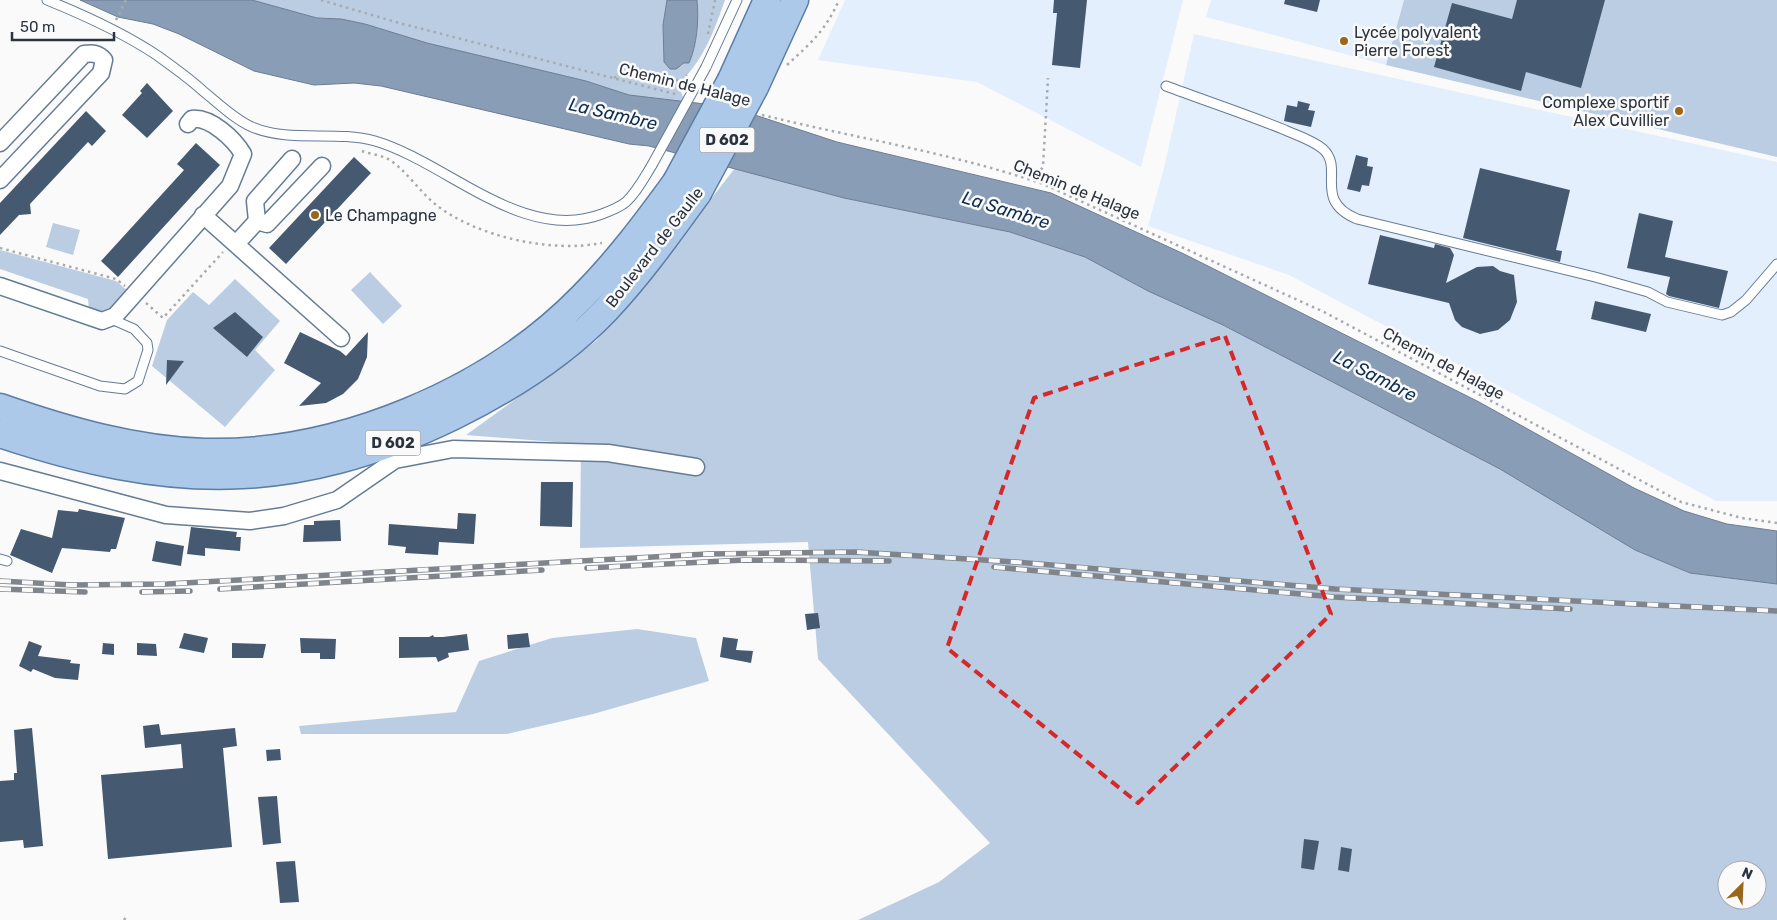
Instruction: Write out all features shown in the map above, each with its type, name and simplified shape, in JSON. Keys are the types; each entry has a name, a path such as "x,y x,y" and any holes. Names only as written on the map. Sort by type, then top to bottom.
{"main road":[{"name":"Boulevard de Gaulle","path":"743,84 768,0"},
{"name":"Boulevard de Gaulle","path":"0,434 92,461 140,470 198,476 258,475 299,470 390,444 427,429 500,392 534,370 581,333 605,311 631,281 687,187 743,84 795,0"},
{"name":"Boulevard de Gaulle","path":"0,408 45,423 110,439 204,452 273,448 314,442 351,432 413,408 457,388 528,344 582,298 630,243 687,187"}],"street":[{"path":"0,143 84,54 100,55 104,60 104,67 101,73 0,180"},
{"path":"0,286 102,320 115,316 230,186 239,168 243,154 235,140 200,118 192,119 188,124"},
{"path":"257,221 255,201 292,159"},
{"path":"257,221 267,224 322,166"},
{"path":"203,215 341,338"},
{"path":"234,243 257,221"},
{"path":"0,471 166,515 250,521 284,516 337,500 395,460 454,449 608,453 696,467"}],"lane":[{"path":"47,0 81,14 156,55 250,126 273,134 301,136 340,135 387,145 507,206 534,216 568,221 592,218 609,212 625,203 636,191 706,67 737,0"},
{"path":"1166,86 1272,124 1318,145 1325,152 1329,160 1332,195 1337,205 1344,213 1357,219 1595,277 1648,292 1667,302 1722,315 1731,312 1746,300 1777,264"},
{"path":"0,351 100,386 125,389 138,381 148,350 147,343 134,329 109,318"}],"path":[{"path":"114,25 126,0"},
{"name":"Chemin de Halage","path":"321,0 399,23 686,96"},
{"path":"707,39 715,0"},
{"path":"782,70 822,31 830,21 839,0"},
{"path":"614,78 624,71 638,68 681,81 690,71"},
{"path":"1033,180 1042,167 1048,78"},
{"name":"Chemin de Halage","path":"756,114 896,145 1033,180 1147,230 1324,312 1673,499 1708,511 1777,523"},
{"path":"355,149 388,160 436,205 456,219 524,242 551,247 583,247 602,243"},
{"path":"0,248 116,279 163,318 234,243"},
{"path":"124,920 127,916"}],"highlighted area":[{"path":"1225,336 1331,614 1138,803 947,648 1034,398"}],"shaded area":[{"path":"252,0 667,0 663,25 664,62 670,69 680,67 687,61 692,52 697,31 697,0 725,0 707,46 695,66 678,85 685,102 629,95 586,81 427,43 365,24 341,19 317,18"},
{"path":"845,0 1183,0 1141,167 977,82 818,60"},
{"name":"Lycée polyvalent Pierre Forest","path":"1211,0 1404,0 1386,65 1206,17"},
{"name":"Complexe sportif Alex Cuvillier","path":"1404,0 1777,0 1777,157 1386,65"},
{"path":"1194,34 1777,162 1777,501 1716,501 1289,275 1148,226 1164,168"},
{"path":"735,168 844,198 1010,232 1085,257 1148,291 1223,325 1500,469 1635,550 1690,573 1777,584 1777,920 858,920 939,882 990,843 818,659 808,542 580,548 581,444 466,435 596,341 666,257"},
{"path":"53,223 80,230 73,255 46,247"},
{"path":"0,250 116,281 129,292 107,313 98,313 89,310 88,299 0,269"},
{"path":"370,272 402,306 383,324 351,290"},
{"path":"235,279 280,321 255,350 275,370 225,427 152,366 167,320 193,292 209,305"},
{"path":"637,629 696,638 709,681 593,714 507,734 301,734 299,726 456,712 479,661 552,638"}],"water":[{"name":"La Sambre","path":"80,0 252,0 317,18 341,19 365,24 427,43 586,81 629,95 705,104 758,116 837,142 1051,193 1184,254 1479,402 1634,488 1684,511 1727,524 1777,531 1777,584 1690,573 1635,550 1500,469 1223,325 1148,291 1085,257 1010,232 844,198 649,146 629,144 381,86 354,83 314,85 254,71 179,34 153,24 118,17"},
{"path":"667,0 697,0 697,32 692,56 689,63 684,63 676,69 670,69 664,62 663,25"}],"building":[{"path":"1054,0 1087,0 1080,68 1052,65 1057,13 1053,13"},
{"path":"1285,0 1320,0 1317,12 1284,4"},
{"path":"1517,0 1605,0 1581,88 1526,72 1521,91 1434,67 1452,3 1512,19"},
{"path":"147,83 173,111 147,138 122,115 142,93 140,91"},
{"path":"1298,101 1310,104 1308,110 1315,111 1311,127 1284,121 1287,105 1297,107"},
{"path":"86,111 106,131 92,146 88,142 30,204 31,214 19,215 0,235 0,203"},
{"path":"196,143 220,165 118,277 101,261 184,170 177,164"},
{"path":"1356,155 1368,158 1367,166 1373,167 1369,186 1362,185 1360,192 1347,189"},
{"name":"Le Champagne","path":"354,157 371,173 286,264 269,248"},
{"path":"1480,168 1570,190 1556,250 1562,251 1560,262 1463,238"},
{"path":"1639,213 1673,221 1665,257 1728,271 1719,308 1669,296 1666,294 1670,277 1627,268"},
{"path":"1380,235 1434,248 1435,244 1450,248 1454,255 1446,283 1477,267 1493,266 1500,271 1514,275 1517,302 1510,320 1498,330 1480,334 1462,327 1455,320 1449,303 1368,284"},
{"path":"1595,301 1651,314 1646,332 1591,319"},
{"path":"235,312 263,337 247,357 213,328"},
{"path":"300,332 340,351 346,356 368,332 367,357 358,379 343,394 326,403 299,406 321,383 284,363"},
{"path":"167,360 184,361 166,385"},
{"path":"541,482 573,482 572,527 540,526"},
{"path":"79,509 125,518 116,549 111,549 110,552 62,548 52,573 10,555 21,529 52,538 58,510 78,512"},
{"path":"458,513 476,514 474,544 439,542 438,555 405,553 406,547 388,545 389,524 457,529"},
{"path":"340,520 341,541 303,542 304,525 314,525 314,521"},
{"path":"191,527 237,532 236,537 241,537 240,551 205,548 205,556 187,554"},
{"path":"156,541 184,546 181,566 152,561"},
{"path":"818,613 820,628 807,630 805,614"},
{"path":"184,633 208,638 204,653 179,648"},
{"path":"528,633 530,647 508,649 507,635"},
{"path":"467,634 469,650 448,653 449,657 438,662 436,657 399,658 399,637 429,637 433,635 434,637 443,637"},
{"path":"723,637 738,639 736,650 753,651 751,663 720,657"},
{"path":"300,638 336,639 335,659 320,659 320,653 301,653"},
{"path":"29,641 42,646 38,656 71,660 70,663 80,664 78,680 55,678 33,669 31,672 19,666"},
{"path":"103,643 114,644 114,655 102,654"},
{"path":"137,643 156,644 157,656 137,655"},
{"path":"232,643 266,644 263,658 232,658"},
{"path":"159,724 161,735 235,728 237,746 223,748 232,847 108,859 101,775 183,768 181,744 145,748 143,726"},
{"path":"32,728 43,846 24,848 23,840 0,842 0,781 14,780 14,773 17,773 14,730"},
{"path":"280,749 281,760 267,761 266,750"},
{"path":"277,796 281,843 263,845 258,797"},
{"path":"1304,839 1319,841 1314,870 1301,868"},
{"path":"1341,847 1352,849 1349,872 1338,870"},
{"path":"295,861 299,902 280,903 276,862"}],"railway":[{"path":"0,581 72,585 167,584 707,554 856,552 1015,562 1335,589 1777,611"},
{"path":"587,568 744,560 889,561"},
{"path":"994,567 1334,597 1570,609"},
{"path":"220,589 542,570"},
{"path":"0,589 85,592"},
{"path":"142,592 190,591"}],"place":[{"name":"Lycée polyvalent Pierre Forest","path":"1344,41"},
{"name":"Complexe sportif Alex Cuvillier","path":"1679,111"},
{"name":"Le Champagne","path":"315,215"}]}
